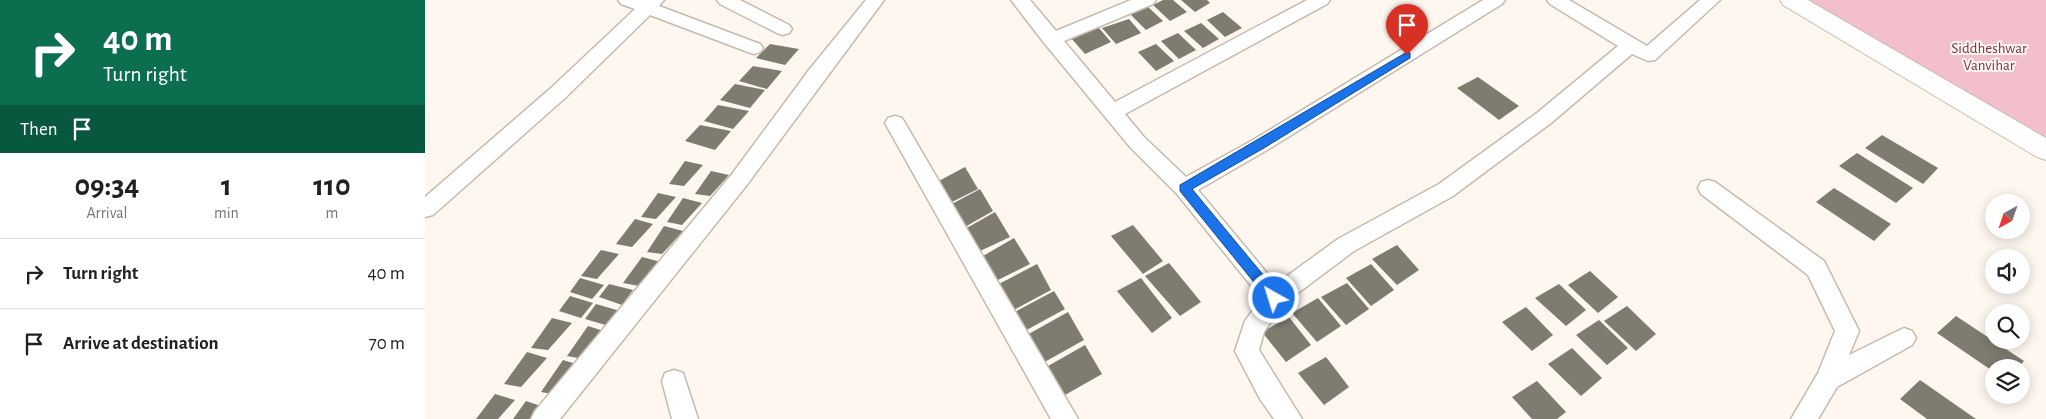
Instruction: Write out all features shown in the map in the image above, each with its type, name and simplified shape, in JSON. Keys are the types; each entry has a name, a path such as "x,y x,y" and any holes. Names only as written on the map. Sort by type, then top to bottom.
{"street":[{"path":"627,0 651,4 754,48"},
{"path":"726,0 783,29"},
{"path":"544,419 739,180 816,75 875,0"},
{"path":"1020,0 1051,40 1114,111 1137,142 1184,188 1274,298"},
{"path":"1051,40 1147,0"},
{"path":"1114,111 1321,0"},
{"path":"1184,188 1260,145 1496,0"},
{"path":"1556,0 1649,56 1711,0"},
{"path":"1791,0 2046,150"},
{"path":"425,209 558,94 651,4"},
{"path":"1289,419 1269,391 1247,351 1253,328 1274,298 1347,245 1446,190 1545,118 1631,45"},
{"path":"895,123 1065,419"},
{"path":"1708,188 1816,268 1847,331 1829,379 1804,419"},
{"path":"1829,379 1904,338"},
{"path":"673,381 685,419"}],"green space":[{"name":"Siddheshwar Vanvihar","path":"1785,0 2046,0 2046,157"}],"building":[{"path":"1163,0 1173,0 1187,12 1170,21 1153,5"},
{"path":"1181,0 1207,0 1210,3 1195,12"},
{"path":"1146,5 1163,21 1146,30 1129,13"},
{"path":"1223,12 1242,28 1225,37 1207,20"},
{"path":"1129,19 1141,33 1116,44 1102,28"},
{"path":"1201,23 1219,39 1203,48 1184,31"},
{"path":"1099,28 1111,42 1085,54 1071,38"},
{"path":"1178,33 1196,50 1179,59 1161,41"},
{"path":"770,44 799,49 785,65 756,58"},
{"path":"1156,44 1174,61 1156,71 1138,52"},
{"path":"753,66 782,71 767,89 739,81"},
{"path":"1478,77 1519,106 1499,120 1457,88"},
{"path":"735,84 765,90 750,108 720,100"},
{"path":"718,105 749,111 733,129 704,121"},
{"path":"700,125 731,131 715,150 685,141"},
{"path":"1882,135 1938,168 1923,184 1865,148"},
{"path":"1857,153 1913,188 1896,203 1839,166"},
{"path":"685,161 703,165 684,186 669,184"},
{"path":"965,167 978,189 948,204 935,183"},
{"path":"711,171 729,175 710,196 695,194"},
{"path":"1834,188 1891,224 1874,241 1816,202"},
{"path":"980,189 993,211 963,228 950,205"},
{"path":"658,193 676,197 656,219 641,217"},
{"path":"683,198 702,203 682,225 667,222"},
{"path":"995,212 1010,237 978,252 965,229"},
{"path":"635,219 653,224 632,247 616,244"},
{"path":"1133,225 1163,261 1143,274 1111,236"},
{"path":"664,226 683,231 662,254 647,252"},
{"path":"1014,238 1030,264 998,280 983,256"},
{"path":"1397,245 1419,270 1397,285 1372,259"},
{"path":"601,250 619,254 597,279 581,276"},
{"path":"642,257 661,262 639,286 623,283"},
{"path":"1169,263 1201,302 1180,316 1145,276"},
{"path":"1037,264 1051,290 1010,312 995,286"},
{"path":"1371,264 1394,290 1371,306 1346,278"},
{"path":"1590,271 1618,297 1598,313 1568,285"},
{"path":"580,278 604,285 592,299 570,292"},
{"path":"1141,278 1172,318 1152,333 1117,291"},
{"path":"1347,283 1369,309 1346,325 1321,297"},
{"path":"609,284 633,290 622,305 599,297"},
{"path":"1559,284 1586,310 1566,326 1535,298"},
{"path":"1054,291 1065,309 1023,332 1011,314"},
{"path":"570,296 593,303 581,318 559,311"},
{"path":"1318,298 1341,326 1317,342 1292,313"},
{"path":"596,304 620,311 609,326 585,319"},
{"path":"1627,306 1656,334 1636,351 1604,321"},
{"path":"1526,307 1553,335 1532,351 1502,322"},
{"path":"1068,312 1084,340 1041,364 1025,336"},
{"path":"1956,316 1985,335 1985,349 2006,349 2021,359 1985,359 1985,366 1937,333"},
{"path":"1289,317 1311,345 1286,362 1262,332"},
{"path":"552,318 572,323 548,350 531,348"},
{"path":"1599,320 1628,348 1607,365 1576,335"},
{"path":"588,326 607,332 583,359 567,356"},
{"path":"1085,345 1102,374 1058,399 1041,370"},
{"path":"1572,348 1602,378 1581,396 1548,364"},
{"path":"527,352 547,358 521,387 504,384"},
{"path":"1326,357 1349,387 1324,405 1298,373"},
{"path":"563,360 583,366 558,395 541,392"},
{"path":"1920,380 1976,419 1927,419 1900,399"},
{"path":"1537,381 1566,412 1557,419 1532,419 1512,397"},
{"path":"495,394 515,400 498,419 476,419"},
{"path":"526,401 547,408 536,419 513,419"}],"route":[{"path":"1274,298 1184,188 1260,145 1407,55"}]}
